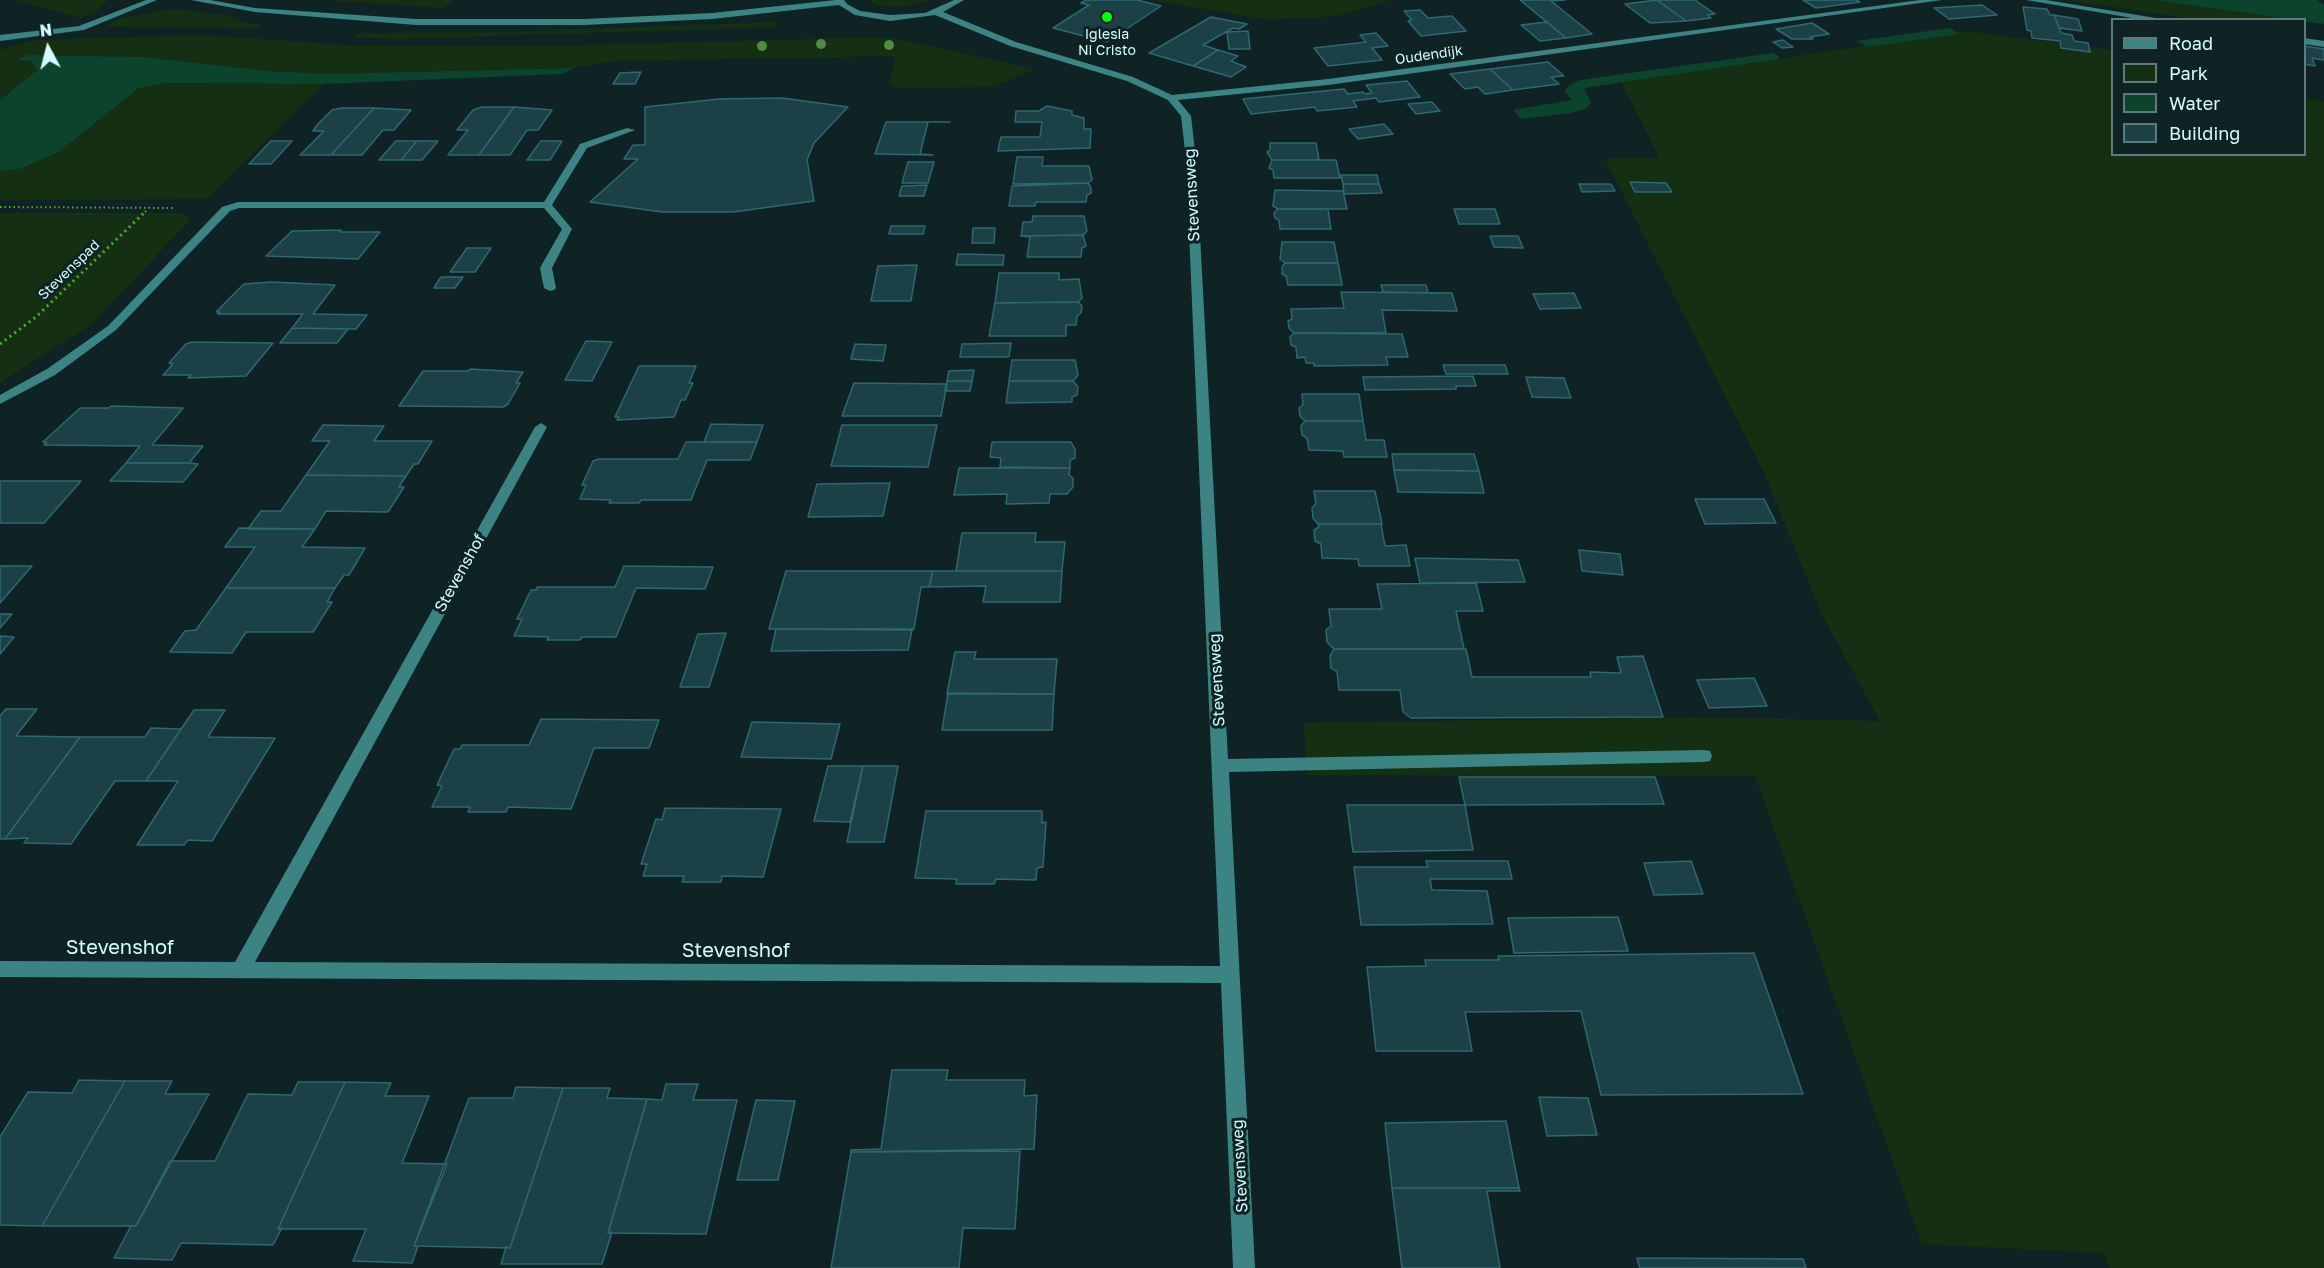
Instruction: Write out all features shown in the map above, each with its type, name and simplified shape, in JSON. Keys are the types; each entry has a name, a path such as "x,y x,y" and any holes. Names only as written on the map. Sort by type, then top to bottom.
{"street":[{"path":"0,38 81,27 153,0"},
{"path":"195,0 255,10 416,22 584,22 700,17 841,1 850,10 878,17 908,17 936,12 960,0"},
{"name":"Oudendijk","path":"1171,98 1328,82 1938,0"},
{"path":"2030,0 2151,18"},
{"path":"936,12 1013,44 1130,79 1171,98"},
{"path":"2306,41 2324,44"},
{"name":"Stevensweg","path":"1171,98 1186,116 1191,160 1244,1268"},
{"path":"547,205 583,146 630,130"},
{"path":"0,400 51,372 112,328 226,208 238,205 547,205"},
{"path":"547,205 567,229 546,268 550,288"},
{"name":"Stevenshof","path":"240,971 541,427"},
{"path":"1221,766 1704,756"},
{"name":"Stevenshof","path":"0,969 1231,975"}],"path":[{"path":"0,207 226,208"},
{"name":"Stevenspad","path":"0,344 36,317 149,208"}],"green space":[{"path":"16,0 107,1 97,11 80,18"},
{"path":"321,0 452,0 444,8"},
{"path":"868,0 933,0 900,7 877,5"},
{"path":"1152,0 1391,0 1337,16 1269,20"},
{"path":"2066,0 2154,0 2284,18 2188,18"},
{"path":"173,9 228,15 243,22 263,25 257,28 103,27 122,18"},
{"path":"779,22 777,27 396,39 354,37 359,33 504,32"},
{"path":"1965,31 2111,50 2111,156 2306,156 2306,99 2324,102 2324,1268 2110,1268 2103,1253 1922,1244 1755,776 1307,775 1304,723 1691,717 1880,721 1821,613 1765,475 1605,159 1659,157 1621,82"},
{"path":"201,35 363,46 544,46 888,37 1036,69 992,87 898,88 889,84 896,56 614,61 573,68 326,74 269,71 143,57 27,55 18,60 33,61 37,70 0,100 0,50 35,40"},
{"path":"166,83 324,84 207,199 0,200 0,171 20,169 59,152 139,88"},
{"path":"0,213 183,213 191,219 93,323 0,383"}],"water":[{"path":"2154,0 2317,0 2324,5 2324,24 2306,21 2306,18 2282,18"},
{"path":"1950,28 1959,34 1868,47 1856,41"},
{"path":"1773,53 1779,56 1779,59 1584,88 1591,102 1587,108 1572,113 1521,119 1513,110 1572,100 1565,91 1569,85 1580,80"},
{"path":"27,55 143,57 269,71 326,74 573,68 563,74 324,84 166,83 139,88 59,152 20,169 0,171 0,100 37,70 32,61 17,60"}],"building":[{"name":"Iglesia Ni Cristo","path":"1086,0 1137,0 1161,6 1107,42 1053,28 1089,5 1081,3"},
{"path":"1520,0 1565,0 1551,1 1592,34 1566,38"},
{"path":"1657,0 1686,21 1650,23 1625,4"},
{"path":"1657,0 1695,0 1715,14 1707,15 1711,18 1686,21"},
{"path":"1803,0 1856,0 1860,2 1816,8"},
{"path":"1982,5 1997,15 1949,19 1934,8"},
{"path":"2023,7 2047,9 2050,15 2054,15 2061,33 2072,35 2074,41 2088,43 2090,52 2061,48 2060,41 2032,38 2031,31 2027,30"},
{"path":"1420,10 1428,18 1452,16 1466,31 1421,36 1408,21 1412,20 1404,11"},
{"path":"2054,15 2078,19 2082,31 2059,28"},
{"path":"1211,17 1247,24 1239,29 1233,28 1203,45 1218,50 1193,66 1149,53"},
{"path":"1547,22 1566,38 1540,41 1521,25"},
{"path":"1812,23 1829,34 1810,37 1813,39 1792,39 1776,29"},
{"path":"1248,31 1250,49 1229,49 1227,32"},
{"path":"1376,33 1388,46 1372,48 1382,60 1328,66 1314,48 1366,42 1360,35"},
{"path":"1783,40 1793,47 1782,48 1773,42"},
{"path":"2306,46 2324,49 2324,60 2312,58 2315,66 2306,64"},
{"path":"1218,50 1238,56 1231,61 1246,67 1231,77 1193,66"},
{"path":"1548,62 1564,76 1551,77 1559,84 1513,90 1490,69"},
{"path":"1490,69 1513,90 1485,94 1478,87 1465,89 1450,74"},
{"path":"641,72 635,84 613,84 620,73"},
{"path":"1407,81 1420,97 1379,102 1376,98 1353,101 1357,107 1317,111 1315,107 1251,114 1243,99 1344,89 1348,94 1363,92 1365,94 1372,93 1366,85"},
{"path":"782,98 848,107 814,143 807,160 814,201 733,212 662,212 590,202 638,159 624,159 633,145 645,145 645,107 719,99"},
{"path":"1432,102 1440,111 1416,114 1408,104"},
{"path":"1047,106 1072,111 1072,115 1084,118 1084,129 1091,129 1090,148 998,151 1001,137 1040,137 1042,122 1015,122 1016,111 1039,111"},
{"path":"482,107 514,107 479,155 448,155 468,130 457,130 473,110"},
{"path":"514,107 552,110 538,130 527,130 510,155 479,155"},
{"path":"374,108 331,155 300,155 324,131 313,131 318,124 332,110"},
{"path":"374,108 411,110 394,130 383,130 362,155 331,155"},
{"path":"886,122 928,122 920,154 933,155 875,154"},
{"path":"1384,124 1393,134 1358,139 1349,129"},
{"path":"271,141 292,141 271,164 249,164"},
{"path":"396,141 417,141 401,160 379,160"},
{"path":"417,141 438,141 422,160 401,160"},
{"path":"541,141 562,141 550,160 527,160"},
{"path":"1270,143 1316,143 1319,160 1272,160 1267,152 1270,150"},
{"path":"1017,157 1043,157 1042,166 1089,166 1092,180 1088,183 1013,184"},
{"path":"1272,160 1336,160 1340,178 1274,178 1273,170 1269,168"},
{"path":"908,162 934,162 928,183 902,183"},
{"path":"1341,175 1377,175 1379,184 1343,184"},
{"path":"1630,182 1666,183 1672,192 1635,192"},
{"path":"1088,183 1091,193 1087,195 1086,202 1036,202 1035,206 1009,206 1012,186"},
{"path":"1343,184 1379,184 1382,193 1344,194"},
{"path":"1579,184 1611,184 1615,191 1582,192"},
{"path":"927,185 924,196 899,196 902,186"},
{"path":"1275,190 1343,191 1347,209 1278,209 1273,206"},
{"path":"1278,209 1328,209 1331,229 1280,229 1279,220 1275,218 1274,213"},
{"path":"1454,209 1495,209 1500,224 1459,224"},
{"path":"1033,216 1084,216 1087,231 1083,235 1021,236 1023,222 1032,222"},
{"path":"891,226 925,226 923,234 889,234"},
{"path":"973,228 995,228 994,243 972,243"},
{"path":"341,230 340,232 380,232 358,259 266,256 292,231"},
{"path":"1083,235 1086,246 1082,248 1081,257 1027,257 1030,237 1021,236"},
{"path":"1490,236 1518,236 1523,248 1494,247"},
{"path":"1282,242 1334,242 1338,263 1285,263 1280,259"},
{"path":"467,248 491,248 475,272 450,272"},
{"path":"958,254 1004,255 1003,265 956,265"},
{"path":"1285,263 1338,263 1342,285 1288,285 1286,276 1282,274 1282,267"},
{"path":"917,265 911,301 871,301 878,266"},
{"path":"999,273 1059,273 1059,280 1079,279 1082,298 1078,302 995,303"},
{"path":"441,277 463,277 455,288 434,288"},
{"path":"272,282 335,285 313,314 367,315 356,329 292,328 303,314 218,314 220,312 216,312 244,284"},
{"path":"1381,285 1426,285 1428,293 1383,292"},
{"path":"1341,292 1452,293 1457,311 1382,310 1386,333 1294,333 1289,328 1288,321 1292,319 1291,309 1344,308"},
{"path":"1574,293 1581,308 1540,309 1533,294"},
{"path":"1078,302 1082,306 1081,313 1077,316 1076,325 1066,325 1066,336 989,336 995,303"},
{"path":"292,328 356,329 348,329 337,343 280,343"},
{"path":"1294,333 1402,334 1408,357 1386,357 1388,365 1314,366 1314,363 1306,363 1305,357 1297,358 1296,347 1291,345 1290,337"},
{"path":"586,341 612,342 592,381 565,380"},
{"path":"192,342 273,343 246,376 188,378 191,375 163,375 173,364 169,363 186,344"},
{"path":"1011,343 1009,357 960,357 962,344"},
{"path":"855,344 886,345 883,361 851,359"},
{"path":"1012,360 1075,360 1078,375 1073,381 1009,381"},
{"path":"1443,365 1505,365 1508,374 1446,374"},
{"path":"639,366 696,366 689,383 693,383 685,400 681,400 674,417 617,420 619,417 615,417"},
{"path":"470,369 523,372 516,383 520,383 508,404 503,407 399,406 423,371 468,371"},
{"path":"974,370 972,381 947,381 949,371"},
{"path":"1473,376 1476,386 1456,386 1456,389 1365,390 1363,377"},
{"path":"1526,377 1564,378 1571,398 1532,397"},
{"path":"947,381 972,381 970,391 945,391"},
{"path":"1009,381 1073,381 1078,387 1077,395 1072,397 1072,402 1006,403"},
{"path":"854,383 947,384 941,416 842,416"},
{"path":"1302,394 1359,394 1363,421 1305,421 1300,416 1299,408 1303,405"},
{"path":"111,406 183,408 152,445 203,446 189,463 126,463 140,446 44,445 47,443 43,442 80,408 109,408"},
{"path":"1305,421 1363,421 1366,440 1384,440 1387,457 1344,457 1343,451 1309,450 1307,438 1302,435 1301,426"},
{"path":"711,424 763,425 757,442 704,442"},
{"path":"323,425 384,426 374,441 432,441 418,464 414,464 406,476 306,475 330,441 312,441"},
{"path":"842,425 937,425 928,467 831,466"},
{"path":"686,442 757,442 750,460 707,460 691,500 641,500 639,503 609,503 611,500 580,499 586,485 582,485 593,461 599,459 678,459"},
{"path":"992,442 1071,442 1075,449 1075,458 1070,460 1070,468 1000,467 1001,458 990,457"},
{"path":"1392,454 1474,454 1479,471 1394,470"},
{"path":"126,463 198,464 183,482 110,481"},
{"path":"959,468 1070,468 1069,475 1073,478 1073,487 1067,494 1050,494 1049,503 1006,504 1007,494 954,495"},
{"path":"1394,470 1479,471 1484,493 1398,492"},
{"path":"306,475 406,476 399,487 404,487 388,512 326,511 315,529 248,529 261,511 281,511"},
{"path":"0,481 81,481 44,523 0,523"},
{"path":"890,483 883,516 808,517 817,484"},
{"path":"1314,491 1375,491 1382,524 1318,524 1313,518 1312,508 1316,504"},
{"path":"1695,499 1764,499 1776,523 1705,524"},
{"path":"1318,524 1381,524 1385,546 1406,545 1410,566 1359,566 1358,559 1322,558 1321,544 1315,541 1314,530 1319,527"},
{"path":"239,528 315,529 302,547 365,548 349,575 344,575 335,588 226,588 255,547 225,547"},
{"path":"962,533 1036,533 1035,542 1065,542 1062,571 956,571"},
{"path":"1579,550 1620,554 1623,575 1582,571"},
{"path":"1415,558 1518,560 1525,582 1420,583"},
{"path":"0,566 32,566 0,603"},
{"path":"624,566 713,567 705,589 636,588 616,637 547,640 549,637 514,636 522,619 517,619 531,590 536,590 537,587 615,587"},
{"path":"786,571 933,571 929,587 921,587 914,629 769,629"},
{"path":"933,571 1062,571 1060,602 983,602 986,586 929,587"},
{"path":"1476,583 1483,611 1456,611 1464,649 1334,649 1327,642 1326,630 1331,626 1329,609 1382,609 1377,584"},
{"path":"226,588 335,588 327,602 332,602 313,632 246,632 232,653 170,652 185,631 196,630"},
{"path":"0,614 12,614 0,628"},
{"path":"776,629 912,630 908,650 771,651"},
{"path":"726,633 709,687 680,687 698,634"},
{"path":"0,636 14,637 0,654"},
{"path":"1334,649 1466,649 1472,677 1591,677 1590,672 1621,673 1617,657 1643,656 1663,717 1411,718 1403,712 1400,690 1339,690 1337,672 1331,668 1330,656"},
{"path":"955,652 976,652 974,659 1057,659 1054,694 947,694"},
{"path":"1754,678 1767,706 1709,708 1697,680"},
{"path":"948,693 1054,694 1052,730 942,730"},
{"path":"6,709 37,709 16,736 80,737 5,839 0,839 0,716"},
{"path":"194,710 225,710 208,737 275,738 212,841 188,840 184,845 137,845 178,781 146,781"},
{"path":"541,719 659,720 649,748 594,748 571,809 508,807 506,812 468,812 470,807 432,807 442,786 437,785 454,749 460,749 462,745 529,745"},
{"path":"752,722 840,724 831,759 741,757"},
{"path":"151,728 181,729 146,781 115,781 71,844 24,843 28,838 5,839 80,737 145,737"},
{"path":"828,766 863,766 850,822 814,821"},
{"path":"863,766 898,766 884,842 847,842"},
{"path":"1459,777 1655,777 1664,804 1465,805"},
{"path":"1347,805 1465,805 1473,850 1353,852"},
{"path":"665,808 781,809 763,877 722,876 721,882 682,882 684,876 643,876 647,864 641,864 656,819 662,820"},
{"path":"926,811 1042,811 1042,823 1046,822 1043,867 1037,868 1036,880 996,879 994,884 956,884 957,879 915,878"},
{"path":"1426,861 1508,861 1512,879 1430,879 1432,890 1487,891 1493,924 1361,925 1354,867 1428,867"},
{"path":"1691,861 1703,894 1654,895 1644,863"},
{"path":"1618,917 1628,951 1514,953 1508,918"},
{"path":"1754,953 1803,1094 1601,1095 1581,1011 1465,1012 1472,1051 1376,1051 1367,967 1426,966 1425,960 1499,960 1498,956"},
{"path":"892,1070 948,1070 946,1080 1025,1080 1024,1096 1037,1095 1034,1149 851,1152 851,1150 881,1149"},
{"path":"79,1080 125,1081 42,1226 0,1225 0,1137 28,1092 72,1093"},
{"path":"125,1081 172,1081 165,1094 209,1094 136,1226 42,1226"},
{"path":"298,1082 345,1082 278,1229 282,1228 273,1245 181,1243 172,1260 114,1258 131,1226 136,1226 170,1161 215,1161 248,1094 292,1095"},
{"path":"345,1082 391,1083 385,1096 429,1096 402,1163 447,1164 414,1246 418,1246 412,1263 353,1261 366,1229 278,1229"},
{"path":"666,1084 698,1084 693,1100 737,1100 706,1234 608,1233 647,1099 662,1100"},
{"path":"516,1087 563,1088 510,1248 414,1246 469,1098 513,1098"},
{"path":"563,1088 610,1088 607,1098 647,1099 608,1233 612,1232 602,1264 501,1264 506,1247 510,1248"},
{"path":"1539,1097 1588,1098 1597,1135 1547,1136"},
{"path":"756,1100 795,1101 778,1180 737,1180"},
{"path":"1506,1121 1519,1188 1392,1188 1385,1123"},
{"path":"1020,1151 1015,1229 963,1228 959,1268 831,1268 851,1152"},
{"path":"1392,1188 1519,1188 1520,1191 1487,1191 1500,1268 1402,1268"},
{"path":"1637,1258 1803,1259 1806,1268 1640,1268"}],"place":[{"name":"Iglesia Ni Cristo","path":"1107,17"}]}
